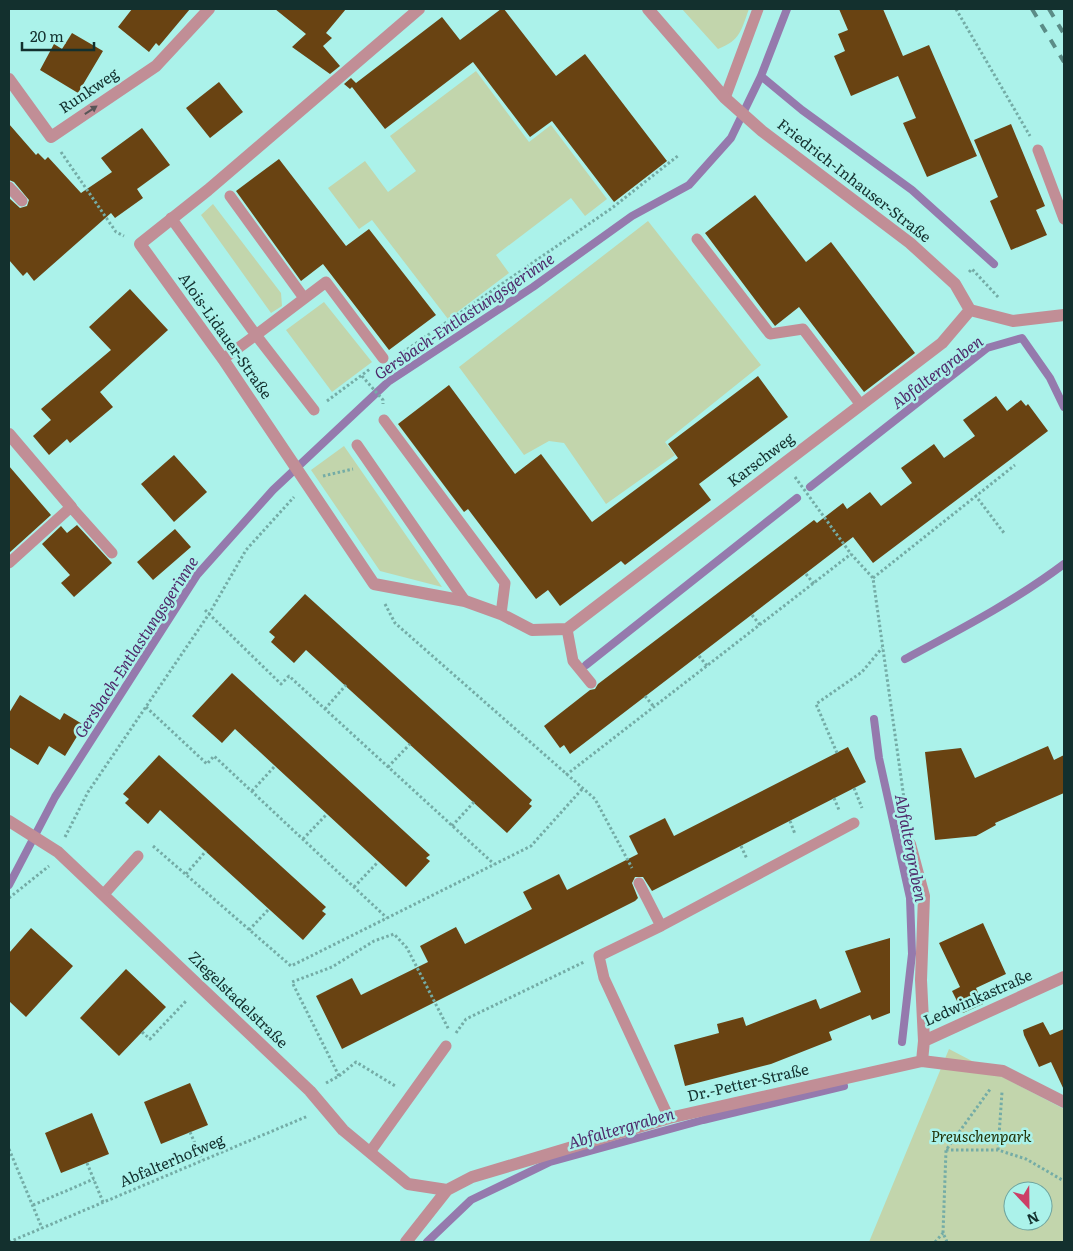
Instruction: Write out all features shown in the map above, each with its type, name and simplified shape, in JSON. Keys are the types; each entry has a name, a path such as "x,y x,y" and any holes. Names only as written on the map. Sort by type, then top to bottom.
{"street":[{"name":"Runkweg","path":"51,137 156,66 209,9"},
{"path":"140,244 208,190 419,9"},
{"name":"Friedrich-Inhauser-Straße","path":"648,9 725,98 762,131 910,243 955,284 970,310"},
{"path":"9,79 51,137"},
{"name":"Alois-Lidauer-Straße","path":"140,244 223,359 374,584"},
{"path":"970,310 1013,321 1064,315"},
{"name":"Karschweg","path":"567,629 942,343 970,310"},
{"path":"9,434 71,507"},
{"path":"374,584 465,601 501,614 532,630 567,629"},
{"name":"Ziegelstadelstraße","path":"9,821 53,848 104,894 310,1091 343,1130 408,1184 447,1190"},
{"path":"910,844 924,896 921,980 924,1040"},
{"name":"Ledwinkastraße","path":"922,1061 924,1040 1064,977"},
{"name":"Dr.-Petter-Straße","path":"406,1242 447,1190 472,1177 669,1118 922,1061 1003,1071 1064,1102"}],"lane":[{"path":"725,98 758,9"},
{"path":"1038,150 1064,219"},
{"path":"9,187 22,201"},
{"path":"230,196 304,298"},
{"path":"171,218 256,335 314,410"},
{"path":"697,239 770,334 804,329 861,405"},
{"path":"223,359 326,282 382,358"},
{"path":"384,420 505,583 501,614"},
{"path":"357,445 374,466 465,601"},
{"path":"9,563 71,507 112,553"},
{"path":"567,629 573,661 591,683"},
{"path":"669,1118 604,978 599,956 661,926 854,823"},
{"path":"104,894 138,856"},
{"path":"639,882 661,926"},
{"path":"370,1152 446,1046"}],"path":[{"path":"956,9 1038,150"},
{"path":"51,137 116,232 140,244"},
{"path":"314,410 362,376 382,358 395,359 496,290 612,208 679,155"},
{"path":"955,284 972,269 1005,305"},
{"path":"362,376 383,400"},
{"path":"783,464 851,554 872,578 910,844"},
{"path":"872,578 1015,465"},
{"path":"9,898 18,889 47,869 53,848 88,792 209,614 246,550 304,481 327,474 374,466"},
{"path":"975,495 1004,533"},
{"path":"566,775 851,554"},
{"path":"806,574 814,584"},
{"path":"374,584 395,623 583,788 599,805 639,882"},
{"path":"204,610 281,684 289,676 494,864"},
{"path":"752,615 760,625"},
{"path":"837,753 816,704 862,672 882,648"},
{"path":"699,656 707,666"},
{"path":"325,709 346,685"},
{"path":"645,696 654,707"},
{"path":"146,707 207,764 214,756 387,918"},
{"path":"388,767 410,744"},
{"path":"252,792 275,766"},
{"path":"138,856 150,843 291,966 532,846 583,788"},
{"path":"452,826 474,802"},
{"path":"302,839 327,814"},
{"path":"186,874 206,852"},
{"path":"354,887 378,862"},
{"path":"249,930 269,909"},
{"path":"339,1076 292,982 332,967 374,941 394,934 407,948 453,1037 466,1020 576,964 599,956"},
{"path":"142,1032 150,1039 187,999"},
{"path":"310,1091 339,1076 356,1062 411,1095"},
{"path":"947,1242 943,1233 946,1150 1003,1071"},
{"path":"998,1150 1003,1071"},
{"name":"Abfalterhofweg","path":"9,1242 312,1115"},
{"path":"190,1132 202,1160"},
{"path":"9,1150 42,1228"},
{"path":"946,1150 998,1150 1026,1159 1064,1181"},
{"path":"86,1163 103,1202"},
{"path":"33,1205 94,1179"},
{"path":"935,1242 943,1233"}],"green space":[{"path":"682,9 749,9 742,29 736,38 726,46 718,49"},
{"path":"476,71 529,142 551,125 607,199 585,216 571,198 496,255 509,273 448,319 372,220 359,229 328,188 365,161 388,192 416,171 390,136"},
{"path":"213,204 281,293 282,306 271,313 201,215"},
{"path":"648,221 761,365 665,442 675,455 606,504 564,443 549,441 524,455 459,367"},
{"path":"324,302 372,362 332,392 286,330"},
{"path":"344,446 442,587 380,571 311,470"},
{"name":"Preuschenpark","path":"949,1049 1064,1109 1064,1242 869,1242"}],"building":[{"path":"132,9 190,9 159,46 156,43 149,52 118,27"},
{"path":"275,9 346,9 326,33 332,38 323,46 340,66 330,74 292,47 306,34"},
{"path":"501,9 504,9 556,76 585,54 667,161 614,202 552,121 530,137 473,62 385,129 352,87 350,89 344,84 351,78 356,83 442,17 460,40"},
{"path":"839,9 883,9 903,56 929,45 977,156 927,177 903,123 916,118 898,76 851,96 834,56 845,51 838,34 848,30"},
{"path":"72,33 103,51 78,93 40,70 54,44 62,49"},
{"path":"219,82 243,112 210,138 186,108"},
{"path":"9,124 36,155 38,153 45,160 48,157 81,193 112,172 101,158 142,128 170,165 137,189 143,198 115,218 111,213 34,281 27,272 23,276 9,260 9,198 20,208 27,206 29,200 14,182 9,180"},
{"path":"1011,124 1045,206 1036,210 1047,235 1011,250 990,201 998,197 974,140"},
{"path":"279,159 346,246 369,229 436,315 389,350 323,264 301,281 236,191"},
{"path":"755,195 806,262 831,242 915,353 864,392 799,307 775,326 705,233"},
{"path":"130,289 168,330 100,392 113,407 70,443 67,439 49,455 33,436 51,420 41,409 111,350 89,327"},
{"path":"758,376 788,417 699,484 711,500 625,565 621,561 560,606 548,590 536,599 468,509 464,512 398,424 449,385 515,474 541,454 592,522 678,458 668,444"},
{"path":"996,396 1007,411 1021,400 1026,406 1028,404 1048,431 873,563 853,537 570,754 564,745 560,748 544,726 590,690 595,689 598,684 814,520 817,523 843,503 847,509 870,492 881,506 912,483 901,468 934,444 944,458 975,436 963,420"},
{"path":"174,455 207,492 174,522 141,484"},
{"path":"9,466 51,515 9,553"},
{"path":"77,525 112,563 74,597 61,583 70,575 42,544 61,526 67,533"},
{"path":"175,529 191,547 153,580 137,562"},
{"path":"305,594 532,800 529,804 532,806 507,833 306,650 294,663 271,642 275,637 269,632"},
{"path":"232,673 430,855 426,858 430,861 406,887 235,729 222,743 192,716"},
{"path":"20,695 60,720 64,713 84,725 65,756 49,746 38,765 9,747 9,713"},
{"path":"1048,746 1054,760 1064,755 1064,793 995,823 996,825 976,836 935,840 925,752 961,748 975,778"},
{"path":"848,747 866,782 652,891 643,877 635,877 632,883 638,898 635,901 342,1049 316,996 352,978 361,995 428,962 420,946 456,927 465,944 532,909 523,892 559,874 567,890 638,854 629,836 665,818 674,836"},
{"path":"159,755 326,907 322,911 326,914 303,940 160,810 148,824 125,803 129,799 123,794"},
{"path":"983,923 1006,974 976,988 983,1004 963,1013 952,991 960,987 939,943"},
{"path":"31,928 73,966 26,1017 9,1001 9,953"},
{"path":"890,938 890,1013 872,1020 870,1015 829,1032 832,1040 771,1064 685,1086 674,1045 719,1033 717,1024 743,1017 746,1026 816,999 820,1009 861,992 845,951"},
{"path":"126,969 166,1007 119,1056 80,1018"},
{"path":"1043,1022 1050,1035 1064,1029 1064,1090 1051,1062 1039,1067 1024,1035 1023,1030"},
{"path":"190,1083 208,1125 161,1144 144,1102"},
{"path":"92,1113 109,1154 61,1173 45,1133"}],"waterway":[{"name":"Gersbach-Entlastungsgerinne","path":"9,885 55,797 197,575 273,490 388,382 533,287 632,216 689,185 731,138 761,76 787,9"},
{"name":"Abfaltergraben","path":"761,76 802,110 912,190 994,264"},
{"name":"Abfaltergraben","path":"810,487 987,348 1022,338 1050,378 1064,407"},
{"name":"Abfaltergraben","path":"586,665 797,498"},
{"name":"Abfaltergraben","path":"905,659 1006,603 1064,564"},
{"name":"Abfaltergraben","path":"874,719 879,758 910,898 912,954 902,1042"},
{"name":"Abfaltergraben","path":"427,1242 471,1200 550,1162 703,1120 844,1086"}],"railway":[{"path":"1032,9 1064,62"},
{"path":"1049,9 1064,34"}]}
